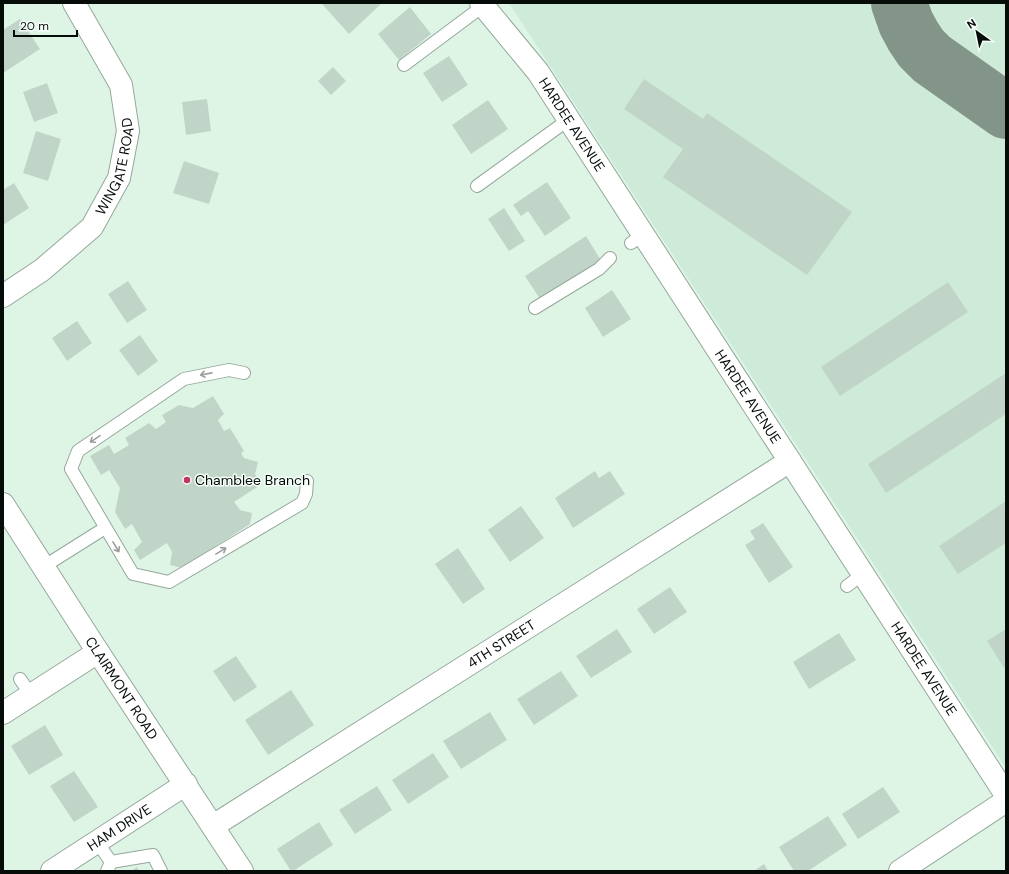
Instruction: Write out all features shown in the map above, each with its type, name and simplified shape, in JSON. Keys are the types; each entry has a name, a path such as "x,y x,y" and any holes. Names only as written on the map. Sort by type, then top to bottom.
{"street":[{"name":"WINGATE ROAD","path":"3,296 42,270 92,227 119,178 128,130 121,85 74,3"},
{"name":"HARDEE AVENUE","path":"482,4 538,72 568,120 637,239 790,461 855,580 1006,796"},
{"name":"4TH STREET","path":"213,826 790,461"},
{"name":"CLAIRMONT ROAD","path":"3,504 242,871"},
{"path":"3,713 26,687 98,652"},
{"name":"HAM DRIVE","path":"52,871 186,784"},
{"path":"900,871 1006,801"}],"lane":[{"path":"404,65 482,4"},
{"path":"477,186 568,120"},
{"path":"535,308 599,269 610,258"},
{"path":"244,373 229,370 184,379 78,451 71,469 105,528 133,574 169,582 302,503 306,494 307,481"},
{"path":"43,567 105,528"},
{"path":"97,842 109,867 153,855 162,871"}],"shaded area":[{"path":"509,3 1006,3 1006,768 742,361"}],"building":[{"path":"382,3 349,34 322,4"},
{"path":"410,7 431,34 399,60 378,34"},
{"path":"20,19 40,49 3,73 3,30"},
{"path":"449,56 468,85 442,102 423,73"},
{"path":"333,67 346,81 331,95 318,81"},
{"path":"644,79 703,119 707,113 852,212 807,275 663,177 683,149 624,109"},
{"path":"47,83 58,113 34,122 23,92"},
{"path":"207,99 211,131 186,135 182,102"},
{"path":"488,100 508,129 471,154 452,125"},
{"path":"36,131 61,139 48,181 23,173"},
{"path":"184,161 219,173 209,204 173,193"},
{"path":"547,182 571,218 545,236 528,211 521,216 513,205"},
{"path":"14,183 29,208 3,225 3,190"},
{"path":"504,208 525,241 509,251 488,219"},
{"path":"586,236 602,262 542,302 525,276"},
{"path":"128,281 147,310 127,323 108,294"},
{"path":"948,282 968,312 840,396 821,367"},
{"path":"612,290 631,319 603,337 585,308"},
{"path":"77,321 92,343 67,361 52,338"},
{"path":"140,335 158,361 138,376 119,350"},
{"path":"1006,373 1006,414 886,493 868,464"},
{"name":"Chamblee Branch","path":"213,396 224,414 218,420 224,431 230,428 244,451 241,453 244,458 258,462 255,474 262,484 234,502 240,510 252,513 250,524 182,568 170,565 172,552 167,543 140,560 134,550 142,542 132,524 125,529 115,512 120,488 109,470 101,475 90,456 109,445 114,454 129,445 125,438 149,423 156,429 166,422 162,415 179,405 193,408"},
{"path":"595,471 599,478 610,471 625,494 573,528 555,498"},
{"path":"1006,501 1006,543 958,574 939,546"},
{"path":"521,506 544,538 510,562 488,530"},
{"path":"763,523 793,567 769,583 745,545 755,539 750,531"},
{"path":"458,548 485,589 463,604 435,564"},
{"path":"670,587 687,612 654,634 637,609"},
{"path":"617,629 632,652 591,678 576,656"},
{"path":"1006,629 1006,667 1004,668 987,641"},
{"path":"839,633 856,660 809,689 793,662"},
{"path":"236,656 257,687 234,702 213,671"},
{"path":"561,671 578,696 534,725 517,699"},
{"path":"291,690 314,725 268,755 245,720"},
{"path":"490,712 507,740 461,769 443,741"},
{"path":"45,725 63,755 29,775 11,746"},
{"path":"433,753 449,777 408,804 392,780"},
{"path":"74,771 98,807 74,822 50,786"},
{"path":"377,786 392,810 355,834 339,810"},
{"path":"883,787 900,812 858,839 842,814"},
{"path":"828,816 847,845 808,871 794,871 779,847"},
{"path":"319,822 333,845 291,871 277,849"},
{"path":"764,864 768,871 754,871"},
{"path":"137,867 139,871 131,871"}],"taxiway":[{"path":"899,3 906,23 921,48 932,59 1006,111"}],"place":[{"name":"Chamblee Branch","path":"187,480"}]}
